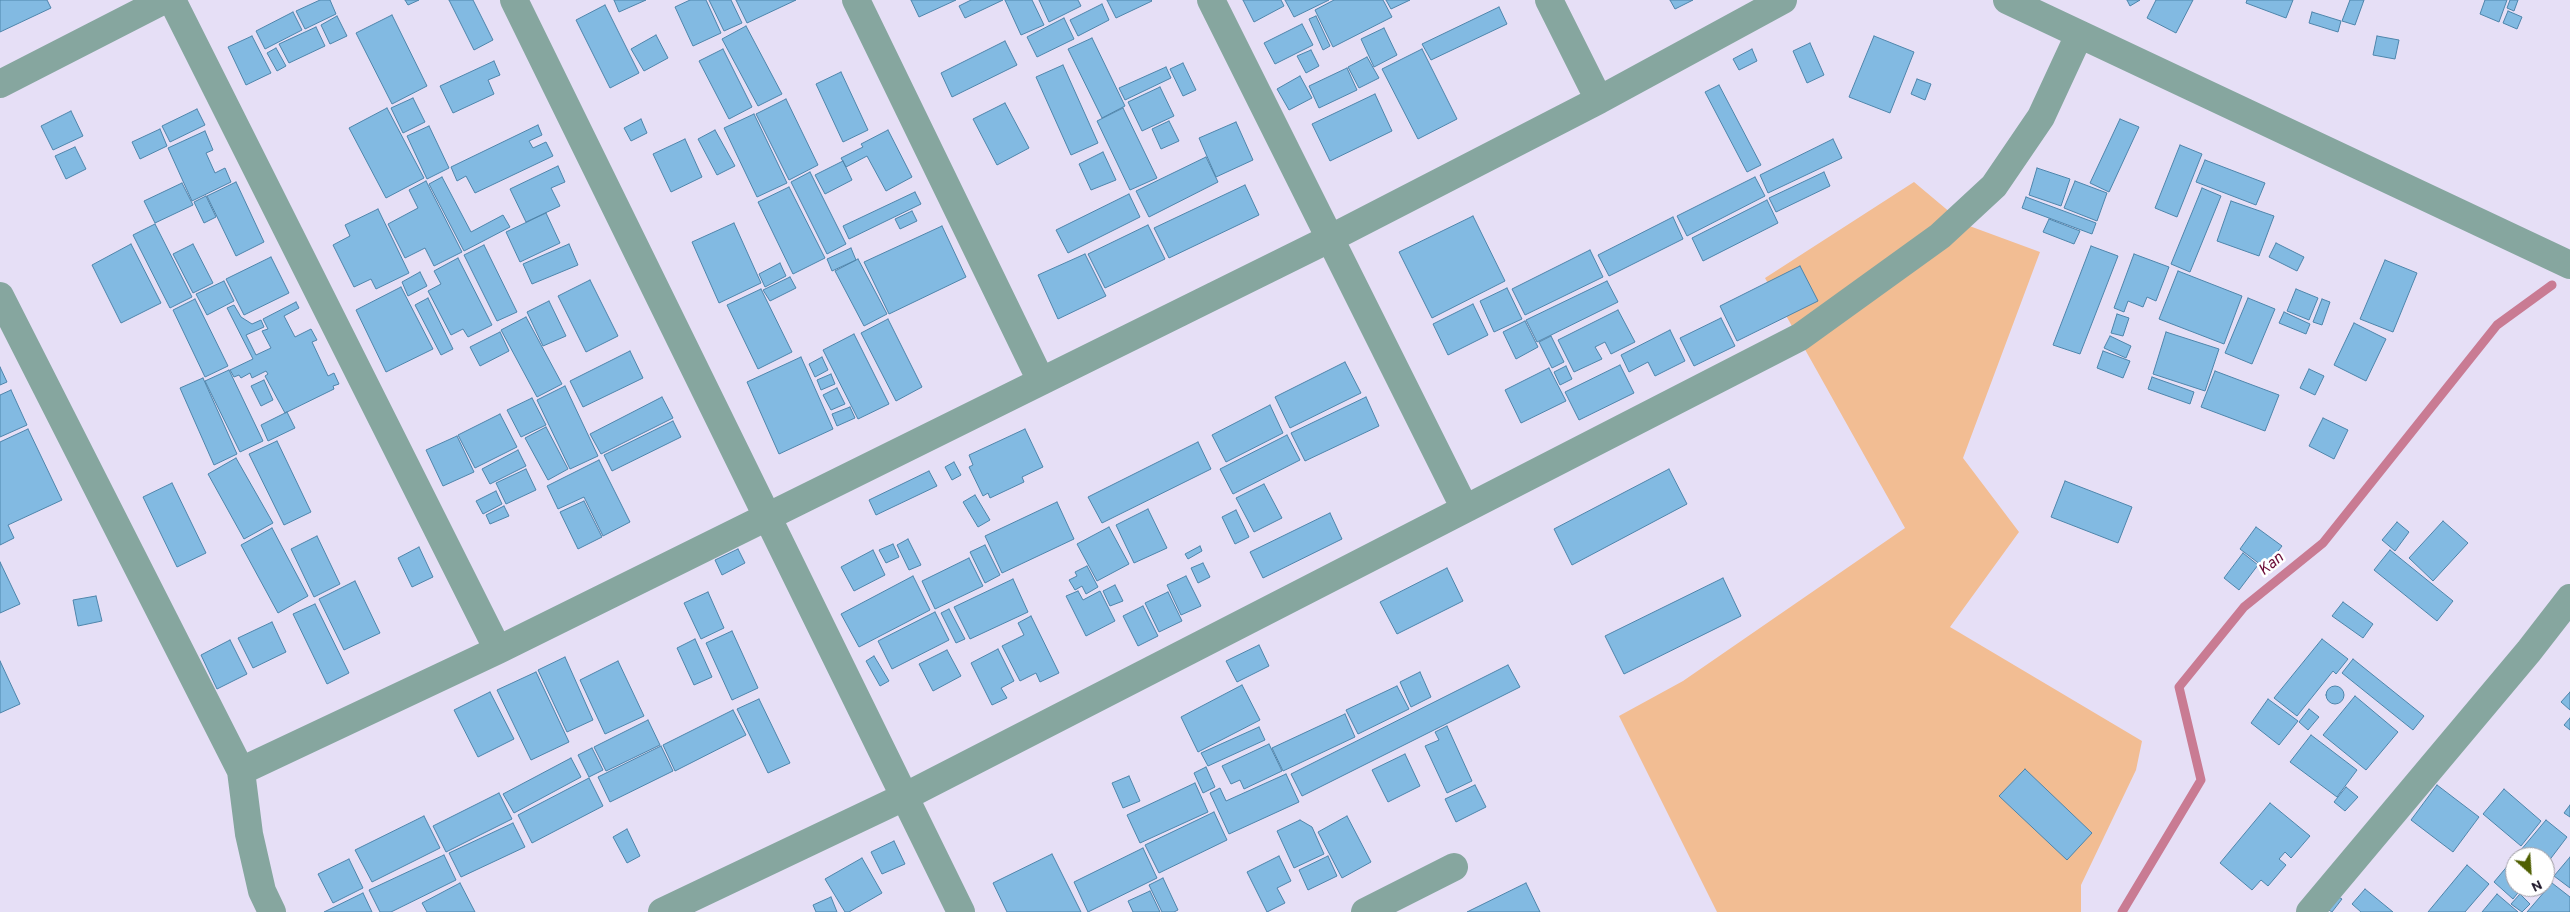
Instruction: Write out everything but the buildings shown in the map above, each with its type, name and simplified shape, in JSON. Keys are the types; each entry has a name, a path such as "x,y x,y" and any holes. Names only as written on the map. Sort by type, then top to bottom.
{"street":[{"path":"0,84 164,0"},
{"path":"172,0 498,650"},
{"path":"856,0 1041,381"},
{"path":"1212,0 1465,509"},
{"path":"1549,0 1599,100"},
{"path":"241,771 498,650 1330,238 1599,100 1783,0"},
{"path":"2007,0 2570,265"},
{"path":"524,3 768,516 961,912"},
{"path":"662,912 904,797 1800,337 1940,236 1994,186 2041,117 2079,34"},
{"path":"0,296 241,771 249,834 262,891 272,912"},
{"path":"2310,912 2529,651 2570,598"},
{"path":"1365,912 1454,867"}],"shaded area":[{"path":"1914,182 1964,224 2040,252 1963,458 2019,532 1950,627 2142,741 2136,770 2081,885 2081,912 1717,912 1619,716 1683,681 1905,528 1765,278"}],"waterway":[{"name":"Kan","path":"2122,912 2201,780 2179,687 2244,607 2323,543 2497,325 2552,285"}]}
